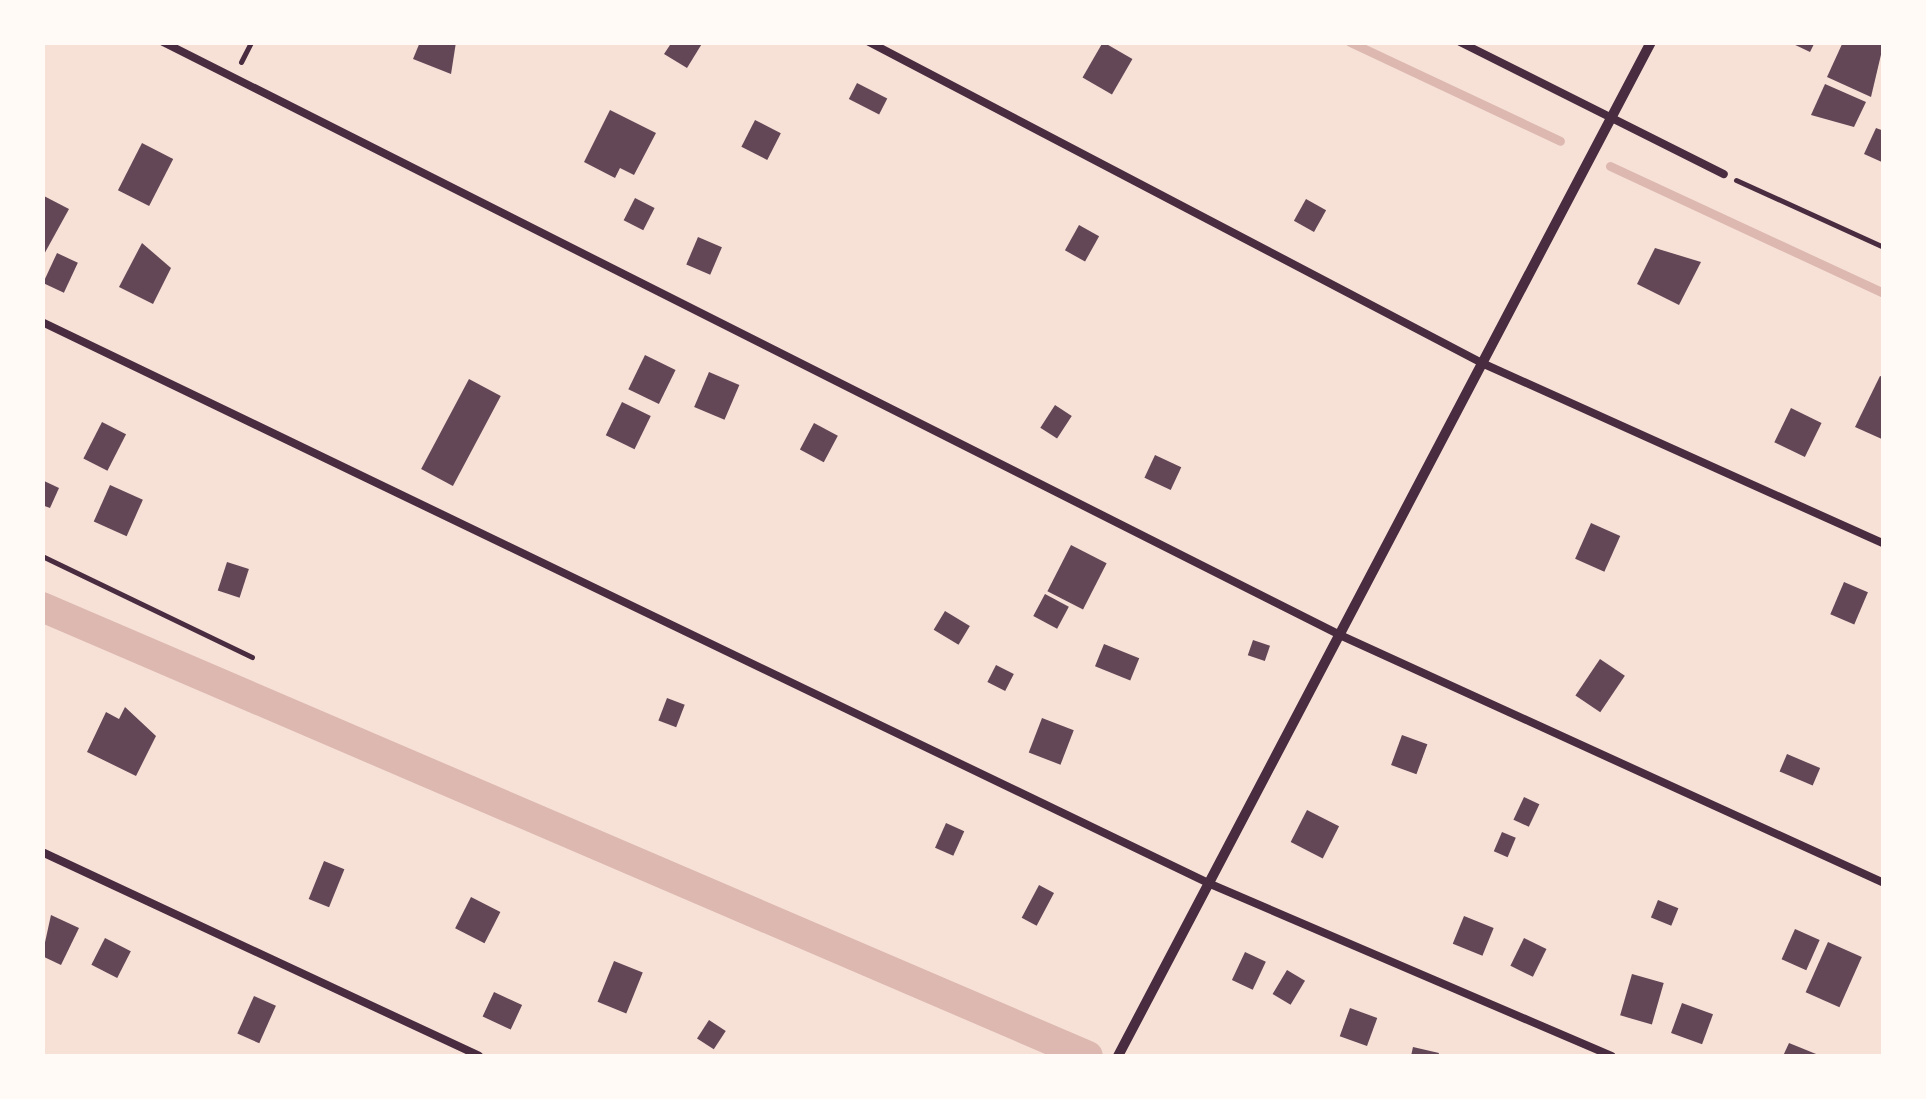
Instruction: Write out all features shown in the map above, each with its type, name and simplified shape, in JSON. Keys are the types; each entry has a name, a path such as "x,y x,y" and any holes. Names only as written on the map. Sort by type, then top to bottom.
{"street":[{"path":"1118,1056 1651,42"}],"lane":[{"path":"163,42 1342,636 1884,883"},
{"path":"869,42 1484,364 1884,544"},
{"path":"1460,42 1724,174"},
{"path":"42,322 1208,882 1610,1056"},
{"path":"42,852 479,1056"}],"path":[{"path":"1724,174 1884,247"},
{"path":"42,556 252,657"}],"building":[{"path":"420,42 456,42 451,74 413,59"},
{"path":"672,42 703,42 687,68 664,54"},
{"path":"1103,42 1132,59 1112,95 1082,78"},
{"path":"1789,42 1815,42 1810,52"},
{"path":"1843,42 1884,42 1871,97 1827,77"},
{"path":"857,83 887,98 879,114 849,99"},
{"path":"1825,84 1866,102 1854,127 1811,115"},
{"path":"610,110 656,133 634,175 620,168 615,178 584,162"},
{"path":"755,120 781,133 767,160 741,147"},
{"path":"1876,128 1884,131 1884,163 1864,154"},
{"path":"142,143 173,159 149,206 118,190"},
{"path":"42,195 69,209 42,258"},
{"path":"635,198 655,208 643,230 624,220"},
{"path":"1306,199 1326,210 1314,232 1294,221"},
{"path":"1079,225 1099,236 1085,262 1065,250"},
{"path":"698,237 722,247 710,275 686,265"},
{"path":"142,243 171,268 153,304 119,287"},
{"path":"1655,248 1701,262 1679,305 1637,284"},
{"path":"57,253 78,263 64,293 43,283"},
{"path":"645,355 676,370 659,404 628,389"},
{"path":"709,372 739,385 725,420 694,407"},
{"path":"1880,376 1884,377 1884,440 1855,427"},
{"path":"469,379 501,396 453,486 421,469"},
{"path":"622,402 651,416 635,449 606,435"},
{"path":"1055,405 1072,416 1057,439 1040,428"},
{"path":"1791,408 1822,423 1805,457 1774,442"},
{"path":"102,422 126,434 107,471 83,459"},
{"path":"814,423 838,436 824,462 800,449"},
{"path":"1155,455 1181,467 1171,490 1144,478"},
{"path":"42,480 59,488 50,508 42,505"},
{"path":"110,485 143,500 127,536 94,522"},
{"path":"1591,523 1620,536 1604,572 1575,559"},
{"path":"1071,545 1107,563 1083,609 1047,591"},
{"path":"227,562 249,569 240,598 218,591"},
{"path":"1844,582 1868,592 1854,624 1830,614"},
{"path":"1045,594 1069,607 1057,629 1033,616"},
{"path":"945,611 970,626 959,645 934,630"},
{"path":"1253,640 1270,646 1265,661 1248,655"},
{"path":"1104,644 1139,658 1130,680 1095,666"},
{"path":"1600,659 1625,676 1600,712 1575,695"},
{"path":"996,665 1014,674 1005,691 987,682"},
{"path":"667,698 685,705 676,727 658,720"},
{"path":"125,707 156,736 136,776 87,752 106,712 119,719"},
{"path":"1042,718 1074,730 1060,765 1029,753"},
{"path":"1402,735 1427,744 1416,774 1391,765"},
{"path":"1787,754 1820,768 1813,786 1780,771"},
{"path":"1524,797 1539,804 1529,827 1513,820"},
{"path":"1307,810 1339,826 1323,858 1291,842"},
{"path":"946,823 964,831 953,856 935,848"},
{"path":"1502,832 1516,838 1508,857 1494,851"},
{"path":"324,861 344,869 329,907 309,899"},
{"path":"1039,885 1054,893 1037,926 1022,918"},
{"path":"471,897 500,912 485,943 455,928"},
{"path":"1658,900 1678,908 1671,926 1651,918"},
{"path":"51,915 79,928 61,965 42,956"},
{"path":"1464,916 1494,928 1482,956 1453,944"},
{"path":"1795,929 1820,940 1806,970 1782,959"},
{"path":"105,938 131,951 117,978 91,965"},
{"path":"1524,938 1546,949 1533,977 1510,966"},
{"path":"1828,942 1862,957 1839,1007 1806,992"},
{"path":"1245,952 1266,962 1253,990 1232,980"},
{"path":"614,961 643,973 626,1013 598,1002"},
{"path":"1287,970 1305,981 1291,1005 1273,994"},
{"path":"1632,974 1664,983 1652,1024 1620,1015"},
{"path":"494,992 522,1005 511,1030 483,1016"},
{"path":"254,996 276,1006 259,1043 237,1033"},
{"path":"1682,1003 1713,1014 1702,1044 1671,1033"},
{"path":"1350,1008 1377,1018 1367,1046 1340,1036"},
{"path":"709,1020 726,1031 714,1049 697,1038"},
{"path":"1789,1043 1821,1056 1783,1056"},
{"path":"1413,1047 1439,1053 1411,1056"}],"waterway":[{"path":"1350,42 1560,141"},
{"path":"1610,166 1884,293"},
{"path":"42,607 1088,1056"}]}
